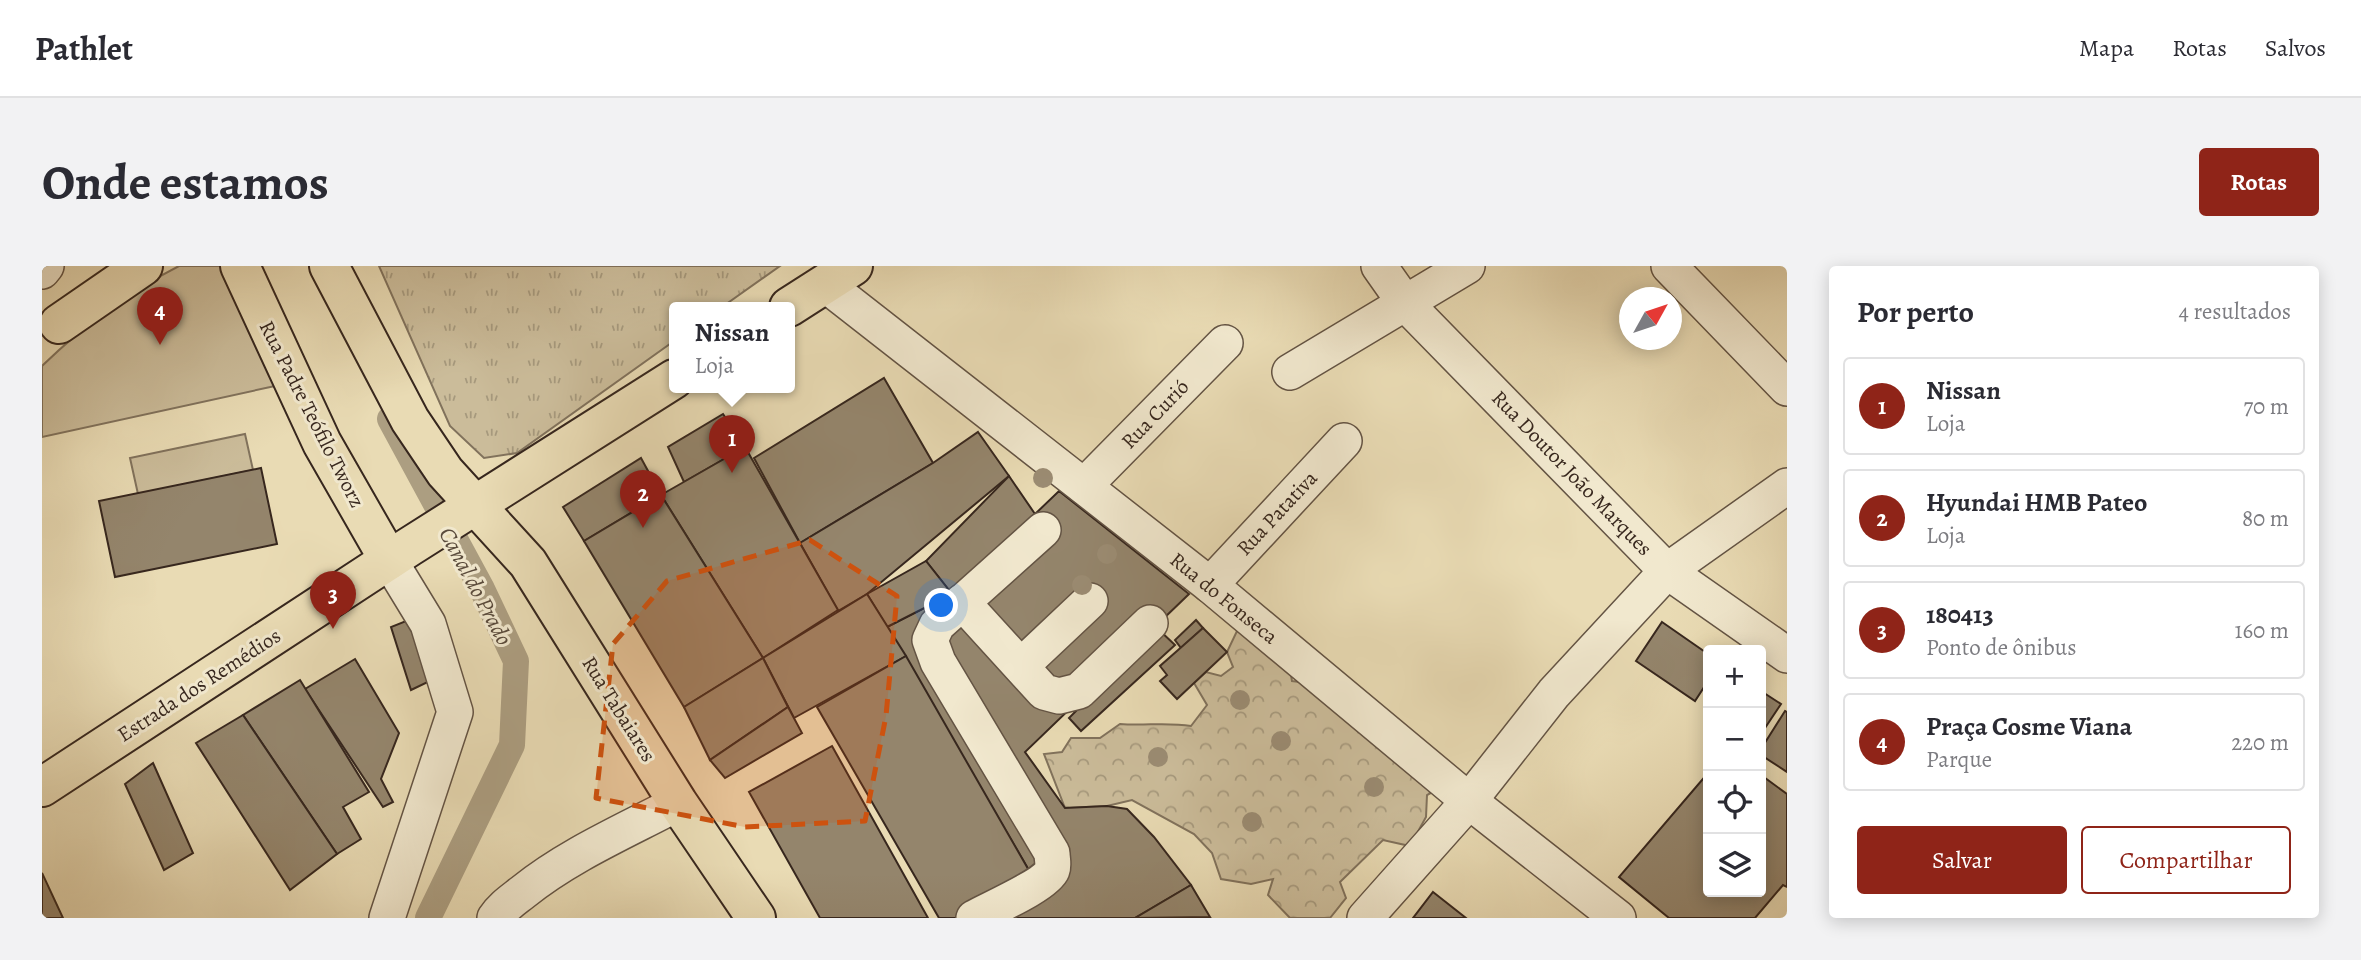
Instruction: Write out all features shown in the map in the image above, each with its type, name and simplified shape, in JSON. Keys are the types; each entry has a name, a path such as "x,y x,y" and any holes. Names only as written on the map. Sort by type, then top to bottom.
{"main road":[{"path":"50,332 102,266"},
{"path":"50,332 143,266"},
{"name":"Rua Padre Teófilo Tworz","path":"240,266 322,443 399,553"},
{"path":"329,266 410,420 445,472 466,511"},
{"path":"795,303 839,275"},
{"name":"Estrada dos Remédios","path":"42,787 399,553 669,382"},
{"name":"Rua Tabaiares","path":"466,511 528,563 678,803 756,918"}],"street":[{"path":"42,271 46,266"},
{"name":"Rua Doutor João Marques","path":"1379,266 1405,303 1667,571 1787,655"},
{"path":"1290,372 1467,266"},
{"path":"1669,266 1787,388"},
{"name":"Rua do Fonseca","path":"839,275 1084,486 1210,585 1469,801 1618,918"},
{"name":"Rua Curió","path":"1084,486 1225,343"},
{"name":"Rua Patativa","path":"1210,585 1344,441"},
{"path":"1366,918 1469,801 1554,693 1667,571 1787,486"},
{"path":"974,918 1037,885 1051,873 1052,853 938,663 930,640 937,625 1042,530"},
{"path":"388,915 455,712 428,624 399,553"},
{"path":"1021,666 1090,601"},
{"path":"962,602 1044,692 1059,696 1079,691 1150,623"},
{"path":"495,918 538,880 573,858 678,803"}],"highlighted area":[{"path":"810,540 897,596 886,716 865,821 745,827 596,798 613,644 667,581"}],"green space":[{"path":"179,266 222,266 275,386 42,437 42,366 107,311"},
{"path":"379,266 780,266 729,302 669,302 669,345 517,453 484,458 450,426"},
{"path":"245,434 253,470 138,494 130,458"},
{"path":"1237,631 1261,632 1287,652 1292,681 1318,684 1438,789 1427,795 1426,817 1410,846 1383,840 1340,882 1346,898 1330,918 1290,918 1268,895 1273,879 1251,884 1221,879 1212,853 1194,834 1132,800 1107,806 1065,808 1044,754 1062,752 1071,738 1100,738 1120,724 1191,726 1207,705 1194,683 1206,672 1221,676 1233,667 1227,652"}],"building":[{"path":"884,378 933,463 800,543 754,458"},
{"path":"723,414 745,447 684,482 668,447"},
{"path":"978,432 1009,476 867,594 838,611 800,543 933,463"},
{"path":"745,447 838,610 763,658 661,495"},
{"path":"641,458 661,495 584,541 563,507"},
{"path":"261,468 277,544 115,577 99,501"},
{"path":"1009,476 1035,514 952,594 926,561"},
{"path":"1059,491 1189,594 1025,752 1065,808 1107,806 1127,809 1154,837 1191,885 1135,918 961,918 1031,874 887,627 952,594"},
{"path":"661,495 763,658 684,707 584,541"},
{"path":"926,561 952,594 887,627 867,594"},
{"path":"867,594 906,656 794,718 763,658"},
{"path":"416,617 432,680 411,690 391,627"},
{"path":"1196,620 1203,628 1181,648 1175,640"},
{"path":"1662,622 1703,651 1703,689 1695,701 1636,661"},
{"path":"1203,628 1227,652 1177,699 1160,681 1167,675 1160,666"},
{"path":"1158,629 1175,645 1081,731 1069,718"},
{"path":"906,656 1031,874 961,918 939,918 817,707"},
{"path":"763,658 788,707 710,760 684,707"},
{"path":"355,659 399,733 381,779 393,802 383,807 305,689"},
{"path":"300,680 369,792 343,807 361,839 337,854 243,715"},
{"path":"1766,694 1781,704 1766,726"},
{"path":"788,707 802,733 725,778 710,760"},
{"path":"1785,711 1787,712 1787,772 1766,758 1766,741"},
{"path":"243,715 337,854 290,890 196,743"},
{"path":"832,746 928,918 820,918 749,792"},
{"path":"153,763 193,853 164,870 125,784"},
{"path":"1703,779 1703,897 1766,897 1766,779 1787,794 1787,887 1783,885 1755,918 1669,918 1619,877"},
{"path":"42,873 63,918 42,918"},
{"path":"1191,885 1210,917 1135,918"},
{"path":"1433,892 1466,918 1413,918"}],"waterway":[{"name":"Canal do Prado","path":"390,419 482,589 516,661 512,745 428,918"}],"place":[{"name":"Praça Cosme Viana","path":"160,345"},
{"name":"Nissan","path":"732,473"},
{"name":"Hyundai HMB Pateo","path":"643,528"},
{"name":"180413","path":"333,629"}]}
